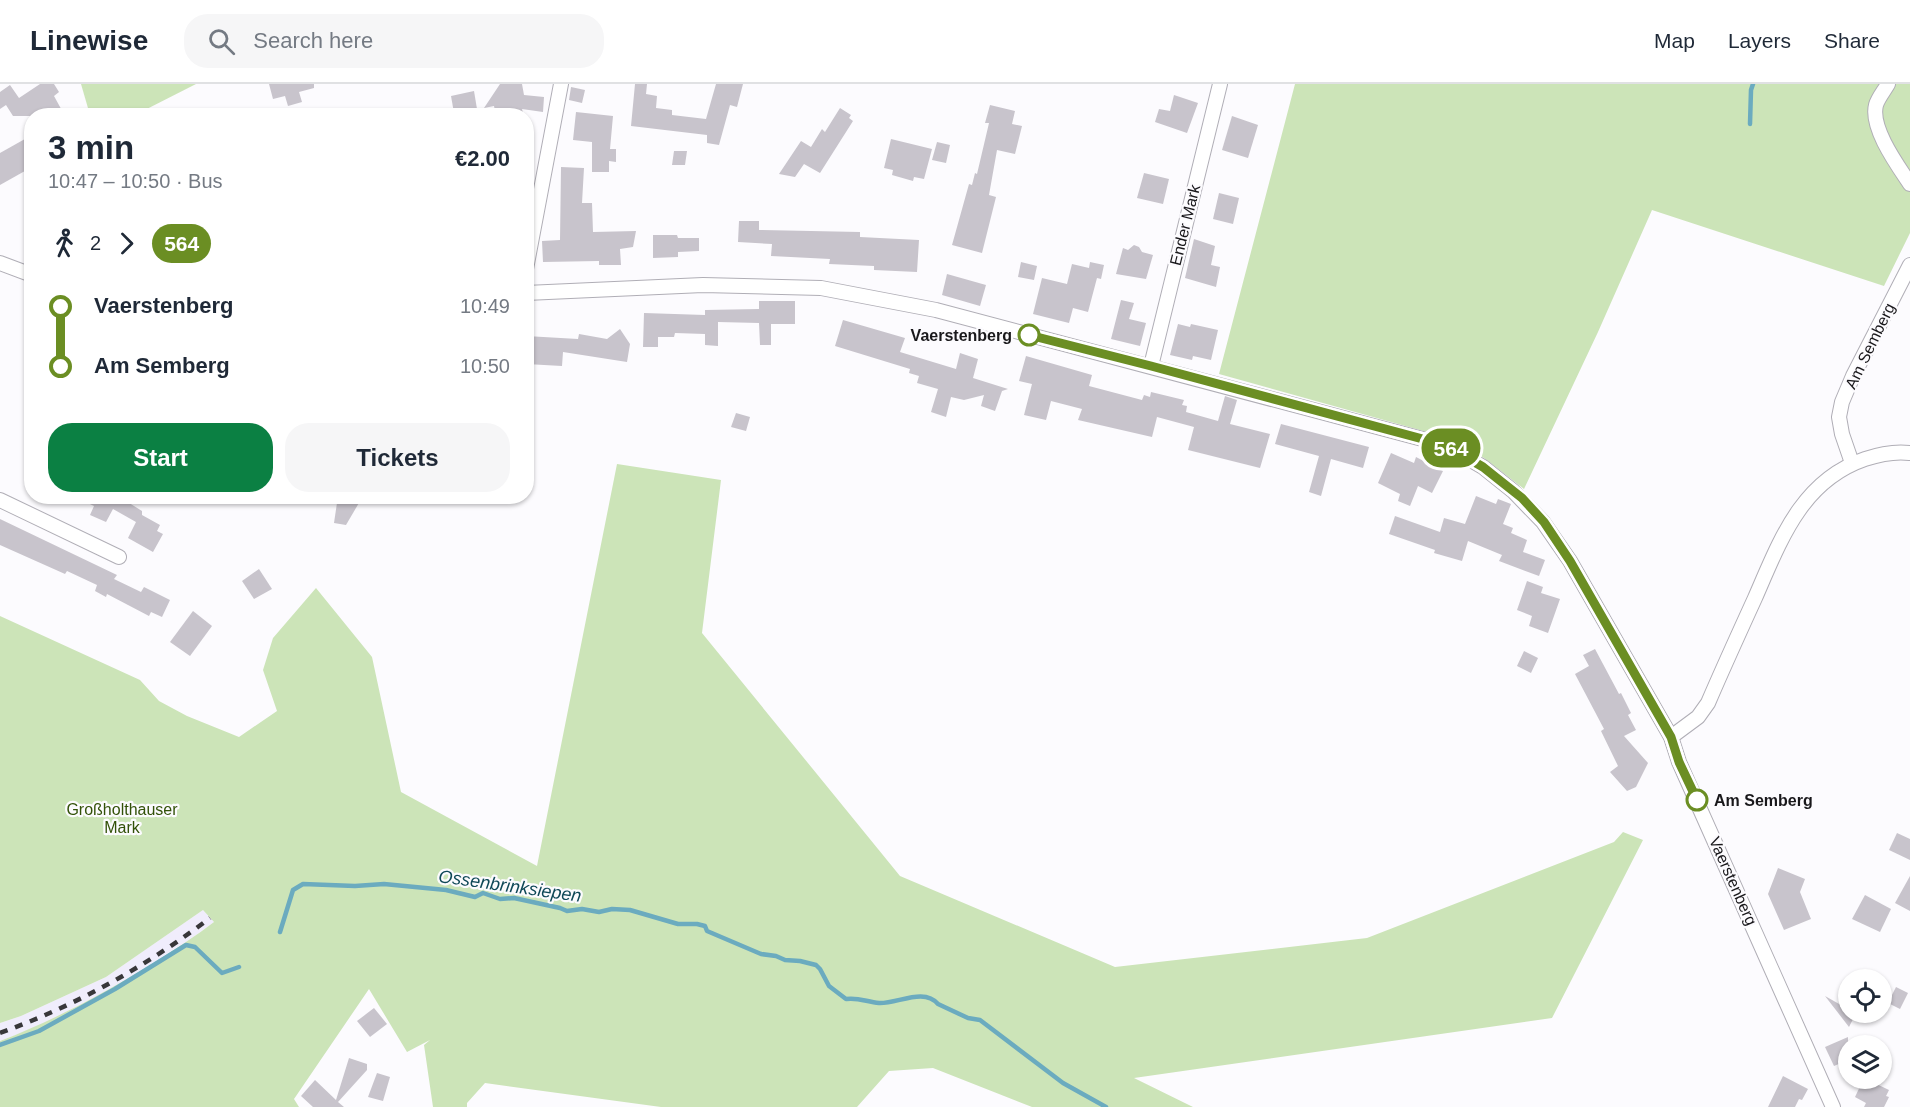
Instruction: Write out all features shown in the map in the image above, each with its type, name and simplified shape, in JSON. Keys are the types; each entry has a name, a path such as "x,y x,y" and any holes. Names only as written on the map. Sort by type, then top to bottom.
{"street":[{"path":"534,227 561,84"},
{"name":"Ender Mark","path":"1151,366 1220,84"},
{"path":"1888,84 1876,106 1879,131 1910,184"},
{"path":"0,263 24,272"},
{"name":"Am Semberg","path":"1852,463 1839,417 1842,402 1910,265"},
{"name":"Vaerstenberg","path":"534,293 704,285 821,288 936,310 1445,445 1483,467 1522,498 1544,522 1570,561 1671,737 1679,762 1833,1107"},
{"path":"1671,737 1698,717 1708,703 1784,534 1816,487 1852,463 1877,454 1900,451 1910,453"},
{"path":"0,500 119,557"}],"shaded area":[{"path":"203,910 214,922 192,938 114,987 41,1025 0,1041 0,1023 21,1016 106,977"}],"green space":[{"path":"81,84 196,84 149,108 88,108"},
{"path":"1295,84 1910,84 1910,233 1884,286 1652,210 1524,489 1484,458 1452,439 1219,374"},
{"name":"Großholthauser Mark","path":"617,464 721,480 702,633 900,876 1115,967 1367,938 1614,842 1623,832 1643,840 1552,1018 1134,1078 1193,1107 1032,1107 933,1068 889,1071 857,1107 661,1107 485,1083 467,1103 467,1107 433,1107 424,1045 430,1040 407,1052 369,989 294,1099 299,1107 0,1107 0,1041 60,1015 99,994 157,961 214,922 203,910 106,977 21,1016 0,1023 0,616 140,680 159,701 187,716 239,737 277,711 263,670 273,638 316,588 372,657 401,792 537,866"}],"building":[{"path":"40,84 54,84 59,92 54,96 61,108 24,108 24,116 13,116 6,105 0,109 0,92 10,85 19,98"},
{"path":"269,84 314,84 314,88 299,92 302,102 288,106 285,96 273,99"},
{"path":"500,84 522,84 524,95 544,97 543,112 534,111 534,108 494,108 494,106 484,108"},
{"path":"635,84 647,84 646,94 657,96 656,108 672,110 672,115 706,119 716,84 743,84 737,107 730,105 719,145 707,143 707,135 631,126"},
{"path":"571,87 585,90 582,103 569,100"},
{"path":"474,91 477,108 453,108 451,96"},
{"path":"1174,95 1198,103 1187,133 1155,122 1159,109 1170,111"},
{"path":"990,105 1015,111 1012,124 1022,126 1015,154 997,150 989,195 996,197 982,253 952,245 969,184 972,185 975,173 977,174 989,123 985,123"},
{"path":"840,108 851,115 849,118 853,121 820,173 804,164 795,177 779,174 801,141 811,147 822,129 825,132"},
{"path":"576,112 613,116 610,149 616,149 616,162 609,161 609,172 592,172 592,142 573,140"},
{"path":"1232,116 1258,125 1248,158 1222,150"},
{"path":"891,139 932,149 924,179 914,177 913,181 892,175 893,170 884,168"},
{"path":"24,140 24,172 0,185 0,153"},
{"path":"937,142 950,145 946,163 932,160"},
{"path":"674,151 687,151 685,165 672,165"},
{"path":"561,167 584,168 582,203 592,203 593,232 636,231 633,247 620,249 621,265 599,265 599,261 543,262 542,241 560,240"},
{"path":"1144,173 1169,179 1163,204 1137,198"},
{"path":"1219,193 1239,198 1233,224 1213,219"},
{"path":"739,221 759,221 759,230 860,232 860,237 919,240 917,272 874,270 874,266 829,264 830,259 771,256 772,244 738,242"},
{"path":"653,235 699,238 699,251 678,252 678,257 653,258"},
{"path":"1194,239 1215,246 1211,265 1220,267 1216,287 1185,278"},
{"path":"1134,245 1142,252 1153,255 1146,279 1116,274 1123,248 1128,250"},
{"path":"1021,262 1037,266 1034,280 1018,277"},
{"path":"1090,262 1104,265 1101,279 1097,278 1088,312 1073,308 1069,323 1033,314 1042,278 1067,284 1072,264 1089,268"},
{"path":"947,274 986,285 980,306 942,295"},
{"path":"1121,300 1134,303 1129,319 1146,323 1140,346 1111,339"},
{"path":"759,301 795,301 795,324 771,324 771,345 760,345 759,323 718,322 718,346 705,345 705,334 675,333 674,337 658,337 658,347 643,347 644,313 705,315 705,310 759,309"},
{"path":"843,320 905,338 900,352 956,369 960,353 978,359 973,378 1008,389 1002,391 995,411 981,406 984,395 964,400 951,397 946,417 931,412 938,389 917,383 919,376 909,373 910,369 835,346"},
{"path":"1178,324 1190,327 1191,324 1218,330 1211,360 1193,356 1192,360 1170,355"},
{"path":"620,329 630,344 627,362 563,352 562,366 534,364 534,336 578,339 579,334 607,339"},
{"path":"1026,356 1092,375 1089,386 1142,400 1144,395 1150,397 1151,392 1184,400 1182,405 1187,406 1186,412 1218,421 1225,396 1237,400 1230,424 1270,434 1260,468 1188,450 1194,427 1157,417 1152,437 1078,420 1082,409 1051,401 1046,420 1024,415 1032,384 1019,381"},
{"path":"736,413 750,417 746,431 731,427"},
{"path":"1281,424 1369,447 1363,468 1331,459 1321,496 1309,492 1319,456 1275,444"},
{"path":"1391,453 1414,463 1416,457 1443,471 1432,493 1418,486 1410,506 1398,501 1400,494 1378,483"},
{"path":"1476,496 1496,504 1498,499 1511,504 1503,524 1513,528 1511,533 1527,540 1523,552 1545,560 1539,576 1499,561 1502,555 1468,541 1462,561 1434,553 1435,550 1389,534 1395,516 1440,532 1444,518 1465,524"},
{"path":"90,504 131,504 142,511 142,515 160,525 157,531 163,534 153,552 128,538 136,522 113,509 106,522 90,515 94,506"},
{"path":"337,504 358,504 346,525 334,523"},
{"path":"0,519 117,575 114,579 141,592 144,587 170,600 162,617 151,612 149,616 107,594 106,597 95,591 97,585 67,571 65,574 0,545"},
{"path":"259,569 272,589 254,599 242,581"},
{"path":"1527,581 1543,587 1541,593 1560,599 1548,633 1529,626 1532,616 1517,610"},
{"path":"193,611 212,626 190,656 170,642"},
{"path":"1595,649 1631,713 1628,715 1636,730 1624,736 1648,763 1636,787 1627,791 1610,772 1618,766 1601,731 1604,729 1575,674 1589,666 1583,655"},
{"path":"1524,651 1538,658 1531,673 1517,666"},
{"path":"1897,833 1910,839 1910,860 1889,850"},
{"path":"1778,868 1805,879 1800,892 1811,919 1784,930 1768,894"},
{"path":"1910,876 1910,911 1895,903"},
{"path":"1865,895 1891,909 1880,932 1852,919"},
{"path":"1896,987 1908,993 1900,1009 1892,1005 1892,995"},
{"path":"1825,996 1838,1003 1838,1013"},
{"path":"374,1008 387,1024 370,1037 357,1021"},
{"path":"1838,1041 1838,1064 1834,1066 1825,1047"},
{"path":"349,1058 367,1064 367,1070 338,1102 344,1107 313,1107 301,1096 315,1080 336,1100"},
{"path":"377,1073 390,1077 383,1101 368,1097"},
{"path":"1783,1076 1808,1089 1795,1107 1768,1107"},
{"path":"1859,1089 1889,1090 1886,1096 1889,1097 1884,1107 1864,1107 1866,1103 1855,1097"}],"waterway":[{"path":"1750,124 1753,84"},
{"name":"Ossenbrinksiepen","path":"280,932 293,890 303,884 355,886 384,884 446,890 475,897 483,893 500,899 514,898 567,911 630,910 678,924 697,924 705,926 707,931 761,954 816,965 829,986 846,999 886,1003 910,997 925,997 968,1018 980,1020 1063,1083 1106,1107"},
{"name":"Ossenbrinksiepen","path":"0,1045 39,1031 115,989 186,945 195,947 222,973 239,967"}],"railway":[{"path":"0,1033 56,1010 110,983 161,953 210,918"}],"bus line":[{"name":"564","path":"1029,335 1445,445 1483,467 1522,498 1544,522 1570,561 1671,737 1679,762 1697,800"}],"place":[{"name":"Vaerstenberg","path":"1029,335"},
{"name":"Am Semberg","path":"1697,800"}]}
